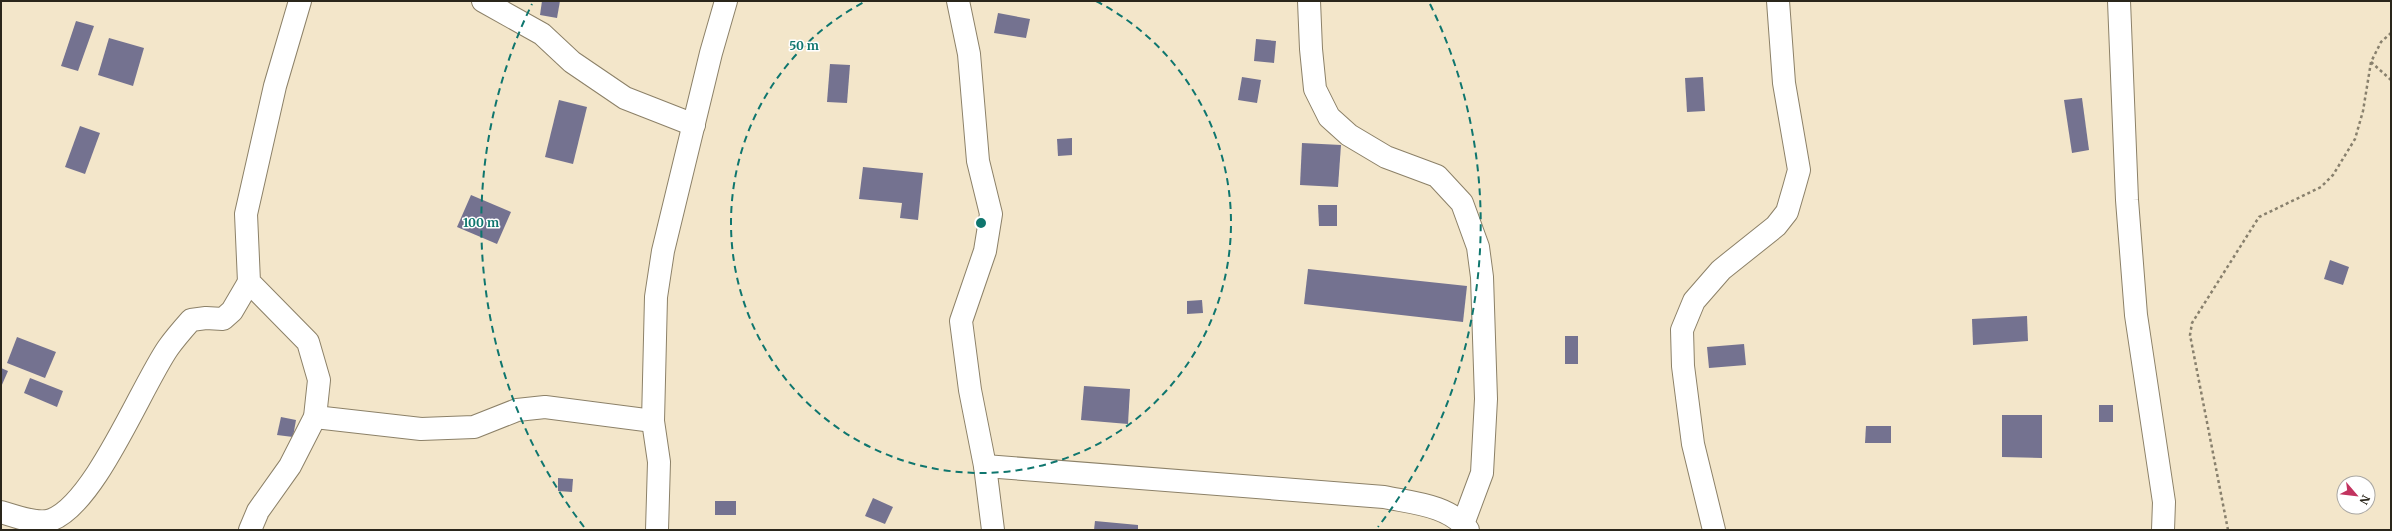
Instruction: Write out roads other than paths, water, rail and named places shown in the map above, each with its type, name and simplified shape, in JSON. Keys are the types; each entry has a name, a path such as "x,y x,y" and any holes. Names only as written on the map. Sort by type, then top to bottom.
{"street":[{"path":"1,512 35,520 51,520 66,511 94,479 168,349 191,320 206,318 223,319 232,311 249,282 246,214 275,86 300,1"},
{"path":"482,1 542,34 572,62 625,98 694,126"},
{"path":"657,530 659,462 653,421 656,297 663,250 726,1"},
{"path":"958,1 969,54 978,161 991,214 984,251 961,321 970,390 985,466 993,530"},
{"path":"985,466 1384,497 1434,507 1466,527 1482,473 1486,399 1482,277 1478,247 1462,203 1437,176 1386,157 1349,135 1328,117 1316,89 1311,49 1309,1"},
{"path":"1714,530 1693,444 1683,366 1682,330 1694,301 1721,270 1776,226 1787,212 1799,170 1784,83 1778,1"},
{"path":"2119,1 2127,208 2136,315 2164,502 2163,530"},
{"path":"249,282 308,342 319,380 315,417 290,466 258,511 250,530"},
{"path":"315,417 421,429 474,427 518,410 545,407 653,421"}]}
